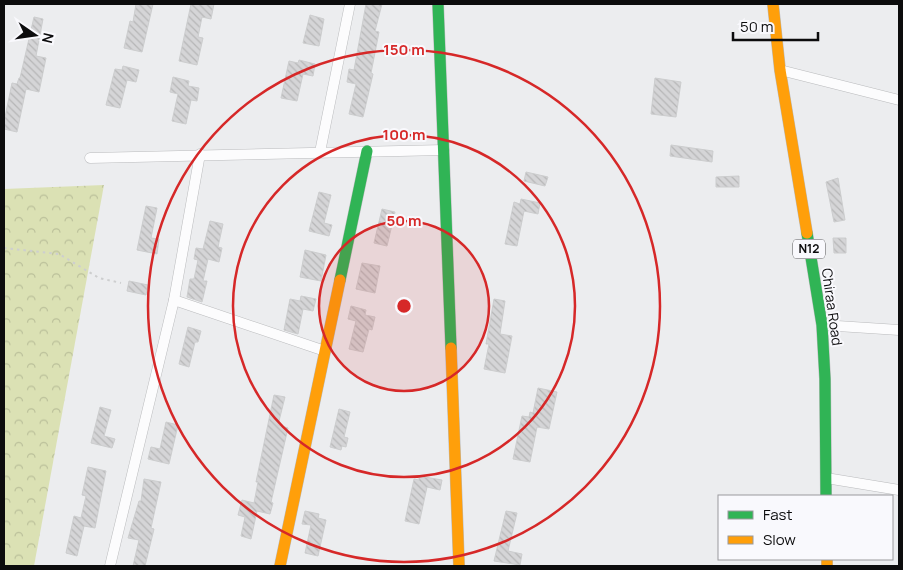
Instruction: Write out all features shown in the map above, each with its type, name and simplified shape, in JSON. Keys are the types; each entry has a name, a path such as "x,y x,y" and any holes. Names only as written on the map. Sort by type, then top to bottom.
{"main road":[{"path":"438,4 459,566"},
{"name":"Chiraa Road","path":"773,4 780,70 822,325 825,379 826,495"},
{"path":"280,566 367,151"}],"street":[{"path":"320,152 350,4"},
{"path":"780,70 899,100"},
{"path":"90,158 200,154 444,150"},
{"path":"110,566 174,300 200,154"},
{"path":"174,300 325,351"},
{"path":"822,325 899,330"},
{"path":"826,478 899,490"}],"path":[{"path":"4,248 59,254 99,278 121,283"}],"green space":[{"path":"104,185 34,566 4,566 4,189"}],"building":[{"path":"136,4 153,4 142,52 124,48 130,21 133,22"},
{"path":"191,4 214,4 211,19 202,17 198,37 203,38 197,65 179,61"},
{"path":"366,4 382,4 375,31 379,32 371,73 373,74 363,117 349,114 356,84 347,82 349,69 354,70"},
{"path":"310,15 324,19 319,46 303,43"},
{"path":"34,17 43,19 36,56 46,58 39,92 26,89 17,132 4,129 4,122 12,83 17,84 20,78"},
{"path":"299,60 315,64 313,76 303,74 297,101 281,98 289,61 298,63"},
{"path":"123,66 139,70 136,82 127,80 120,108 106,105 115,69 122,70"},
{"path":"173,77 189,81 188,86 199,88 197,101 191,100 186,124 172,121 178,94 170,92"},
{"path":"655,78 681,82 676,117 651,114"},
{"path":"671,145 713,151 712,162 670,156"},
{"path":"526,172 548,177 545,186 524,181"},
{"path":"739,176 739,187 716,187 716,177"},
{"path":"838,178 845,220 834,222 826,182"},
{"path":"319,192 331,195 324,223 332,225 329,236 309,231"},
{"path":"521,199 540,203 538,214 524,211 517,246 505,244 514,202 520,204"},
{"path":"146,206 157,208 151,238 159,239 157,254 137,250"},
{"path":"382,209 395,212 387,246 374,243"},
{"path":"210,221 223,224 218,247 222,248 219,262 208,259 203,281 207,281 202,302 187,297 190,279 194,279 198,260 194,259 196,248 203,249"},
{"path":"833,238 846,238 846,253 834,253"},
{"path":"305,250 326,255 321,281 300,277"},
{"path":"362,263 380,266 375,293 356,289"},
{"path":"129,281 148,285 146,295 127,291"},
{"path":"301,296 316,299 313,311 303,309 298,334 284,330 290,299 300,301"},
{"path":"494,299 505,301 500,334 512,336 505,373 484,369 489,344 486,344"},
{"path":"351,306 366,310 365,315 375,317 372,330 369,329 363,352 349,349 356,321 348,319"},
{"path":"188,327 201,331 198,342 195,342 189,367 179,364"},
{"path":"538,388 557,392 549,429 537,427 530,462 513,459 522,416 529,417 530,412 533,413"},
{"path":"274,395 285,397 278,425 288,428 270,514 257,511 251,539 241,536 245,517 238,515 242,500 254,503 258,482 256,482"},
{"path":"100,407 111,410 104,436 115,439 112,448 91,443"},
{"path":"339,409 350,412 344,437 348,438 346,447 342,446 341,450 330,447"},
{"path":"166,422 178,425 169,464 148,459 151,447 160,449"},
{"path":"88,467 106,471 95,528 84,526 77,556 66,553 74,516 81,518 86,496 82,495"},
{"path":"419,476 442,480 440,490 427,487 419,524 405,521 414,479 419,480"},
{"path":"144,479 161,482 151,528 154,529 145,566 133,566 139,540 128,538 139,501 141,501"},
{"path":"305,511 319,514 318,518 326,520 318,556 305,553 311,525 302,524"},
{"path":"506,511 517,513 508,551 522,554 520,565 494,561"}],"traffic: fast":[{"path":"438,4 451,348"},
{"path":"340,280 367,151"},
{"path":"807,233 822,325 825,379 826,495"}],"traffic: slow":[{"path":"773,4 780,70 807,233"},
{"path":"280,566 340,280"},
{"path":"451,348 459,566"},
{"path":"827,560 827,566"}]}
